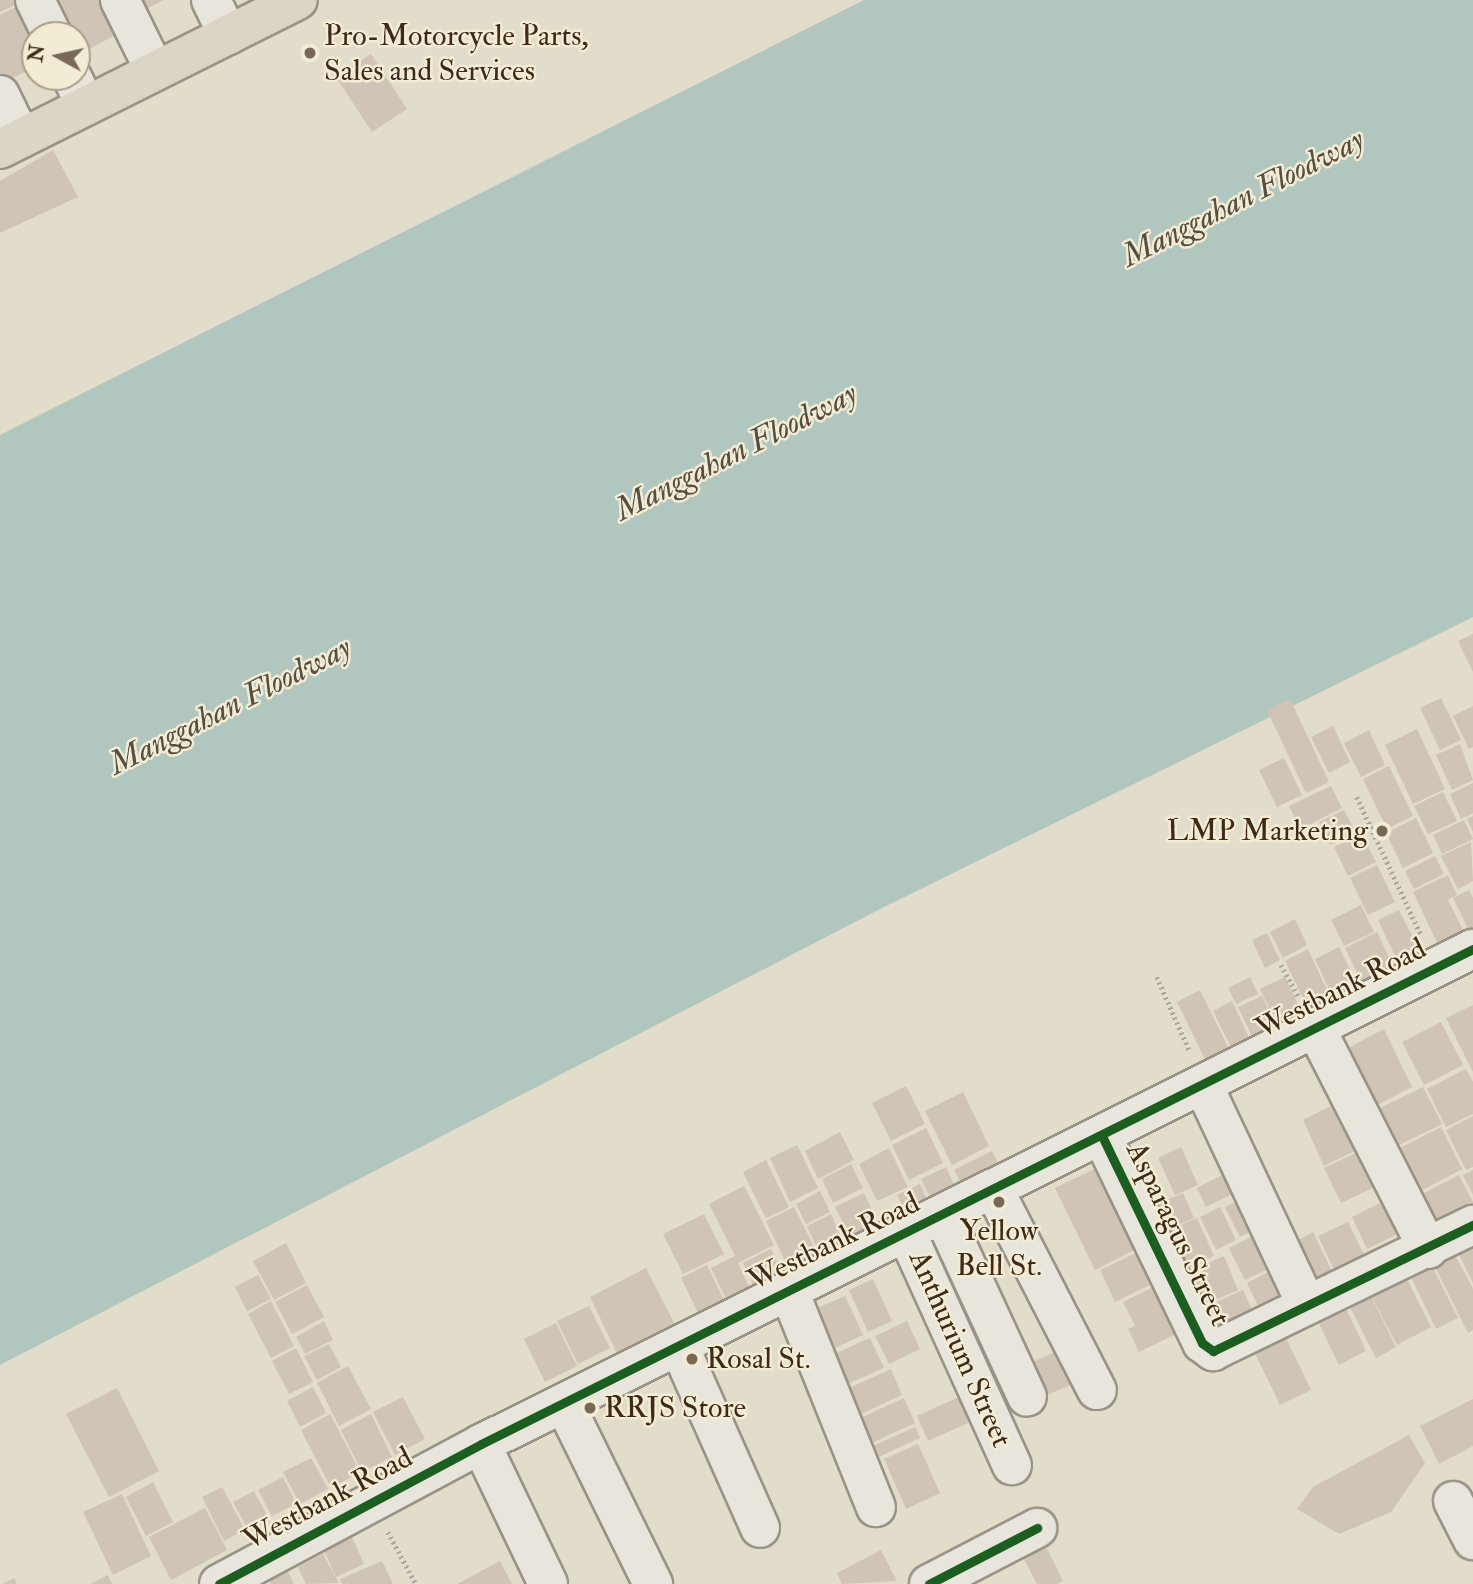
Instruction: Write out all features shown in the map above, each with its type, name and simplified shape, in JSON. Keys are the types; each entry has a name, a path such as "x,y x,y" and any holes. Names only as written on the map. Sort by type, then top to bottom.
{"main road":[{"path":"91,88 155,71 298,0"},
{"path":"11,143 79,91"}],"street":[{"path":"35,0 45,21"},
{"path":"120,0 155,71"},
{"path":"211,0 228,35"},
{"path":"0,95 11,143"},
{"name":"Westbank Road","path":"219,1584 481,1444 1204,1087 1473,949"},
{"path":"1317,1029 1428,1249"},
{"path":"1204,1087 1306,1304 1428,1249 1473,1225"},
{"name":"Asparagus Street","path":"1102,1136 1202,1343 1213,1351 1306,1304"},
{"path":"994,1190 1097,1390"},
{"path":"943,1215 1027,1397"},
{"name":"Anthurium Street","path":"907,1234 1012,1465"},
{"path":"789,1291 876,1507"},
{"path":"679,1346 760,1528"},
{"path":"564,1403 653,1584"},
{"path":"481,1444 548,1584"},
{"path":"1452,1502 1473,1540"},
{"path":"929,1584 1037,1528"}],"path":[{"path":"1357,797 1436,968"},
{"path":"1157,977 1204,1087"},
{"path":"396,1547 416,1584"}],"water":[{"name":"Manggahan Floodway","path":"864,0 1473,0 1473,617 880,909 0,1365 0,435"}],"building":[{"path":"0,0 25,0 0,12"},
{"path":"57,0 110,0 126,29 91,48 91,21 54,21 46,6"},
{"path":"127,0 164,0 135,15"},
{"path":"25,2 31,21 21,21 21,74 0,84 0,15"},
{"path":"371,54 407,109 372,132 336,77"},
{"path":"53,150 78,197 0,233 0,181"},
{"path":"1473,634 1473,672 1458,641"},
{"path":"1441,698 1461,740 1440,750 1420,708"},
{"path":"1290,699 1329,782 1306,793 1267,710"},
{"path":"1473,706 1473,747 1469,749 1453,716"},
{"path":"1333,726 1350,762 1329,773 1311,737"},
{"path":"1417,729 1445,789 1413,804 1385,745"},
{"path":"1369,730 1385,765 1361,777 1344,743"},
{"path":"1460,744 1473,780 1452,790 1436,755"},
{"path":"1284,758 1302,795 1277,807 1259,770"},
{"path":"1389,766 1413,816 1387,829 1363,779"},
{"path":"1473,783 1473,813 1461,819 1450,794"},
{"path":"1331,786 1342,808 1300,829 1289,806"},
{"path":"1443,792 1457,821 1428,834 1414,806"},
{"path":"1344,810 1356,833 1330,845 1319,822"},
{"path":"1473,816 1473,832 1467,819"},
{"path":"1416,818 1433,853 1403,868 1386,833"},
{"path":"1464,820 1473,839 1442,854 1433,835"},
{"path":"1362,834 1376,862 1348,876 1334,847"},
{"path":"1471,842 1473,881 1458,889 1441,856"},
{"path":"1435,856 1444,874 1414,889 1405,871"},
{"path":"1377,865 1395,902 1368,915 1350,878"},
{"path":"1448,875 1457,895 1448,900 1468,940 1442,953 1413,892"},
{"path":"1469,890 1473,898 1473,939 1453,898"},
{"path":"1361,905 1374,932 1344,946 1331,920"},
{"path":"1399,910 1419,949 1397,960 1378,920"},
{"path":"1295,919 1307,945 1283,958 1270,932"},
{"path":"1377,932 1397,974 1365,989 1345,948"},
{"path":"1267,933 1280,960 1265,968 1252,940"},
{"path":"1339,947 1360,990 1335,1002 1315,959"},
{"path":"1308,949 1331,999 1308,1009 1285,961"},
{"path":"1250,977 1258,994 1236,1004 1228,988"},
{"path":"1285,977 1305,1019 1280,1031 1260,989"},
{"path":"1200,990 1229,1049 1206,1061 1177,1002"},
{"path":"1262,996 1280,1033 1256,1045 1238,1007"},
{"path":"1232,1001 1252,1044 1234,1053 1213,1011"},
{"path":"1473,1005 1473,1072 1446,1018"},
{"path":"1441,1022 1463,1065 1424,1085 1402,1042"},
{"path":"1384,1029 1412,1087 1370,1109 1342,1051"},
{"path":"1466,1069 1473,1082 1473,1114 1446,1127 1427,1089"},
{"path":"906,1086 925,1124 891,1141 872,1103"},
{"path":"1423,1087 1442,1124 1393,1148 1374,1111"},
{"path":"963,1092 989,1146 952,1165 925,1111"},
{"path":"1347,1098 1369,1144 1324,1166 1303,1120"},
{"path":"1473,1116 1473,1167 1466,1170 1446,1130"},
{"path":"1441,1127 1462,1169 1415,1194 1394,1151"},
{"path":"926,1128 943,1163 909,1180 892,1145"},
{"path":"840,1132 854,1160 818,1179 805,1151"},
{"path":"797,1145 818,1188 790,1202 770,1158"},
{"path":"1373,1145 1389,1180 1341,1203 1324,1168"},
{"path":"1181,1147 1198,1185 1175,1195 1158,1158"},
{"path":"889,1148 908,1187 877,1201 859,1164"},
{"path":"992,1151 1003,1173 965,1191 954,1170"},
{"path":"766,1160 789,1207 766,1218 743,1172"},
{"path":"1109,1162 1148,1243 1095,1270 1055,1188"},
{"path":"851,1164 863,1188 833,1203 822,1179"},
{"path":"946,1167 959,1196 935,1208 921,1179"},
{"path":"1236,1168 1246,1187 1206,1207 1197,1188"},
{"path":"1473,1170 1473,1195 1463,1175"},
{"path":"1459,1175 1473,1202 1473,1213 1430,1234 1412,1199"},
{"path":"920,1184 933,1212 911,1223 897,1195"},
{"path":"744,1186 774,1245 738,1263 751,1291 728,1303 711,1268 735,1256 709,1204"},
{"path":"820,1191 830,1212 806,1224 796,1204"},
{"path":"864,1193 878,1223 850,1237 835,1207"},
{"path":"1183,1193 1194,1218 1161,1232 1150,1207"},
{"path":"1249,1195 1264,1226 1240,1237 1225,1207"},
{"path":"1396,1195 1412,1227 1367,1249 1352,1217"},
{"path":"794,1207 817,1253 788,1267 766,1221"},
{"path":"1220,1207 1236,1240 1216,1250 1200,1217"},
{"path":"704,1214 724,1254 683,1274 663,1234"},
{"path":"831,1214 842,1238 818,1250 807,1226"},
{"path":"1197,1218 1214,1256 1181,1271 1164,1232"},
{"path":"1348,1222 1370,1267 1340,1282 1318,1236"},
{"path":"1265,1230 1281,1263 1245,1280 1229,1248"},
{"path":"1313,1232 1337,1282 1319,1292 1295,1242"},
{"path":"1473,1236 1473,1283 1455,1246"},
{"path":"286,1243 306,1283 274,1300 253,1261"},
{"path":"771,1249 784,1277 756,1291 743,1263"},
{"path":"1145,1249 1160,1280 1115,1302 1100,1270"},
{"path":"1453,1251 1473,1289 1473,1330 1468,1333 1432,1261"},
{"path":"1224,1256 1238,1290 1197,1308 1182,1274"},
{"path":"1430,1262 1458,1318 1436,1329 1409,1273"},
{"path":"707,1265 726,1304 700,1317 681,1278"},
{"path":"646,1268 675,1325 617,1353 590,1297"},
{"path":"1274,1269 1291,1303 1263,1316 1247,1283"},
{"path":"1404,1273 1431,1327 1397,1345 1369,1291"},
{"path":"258,1275 271,1299 247,1311 235,1287"},
{"path":"873,1279 892,1321 868,1332 849,1290"},
{"path":"1162,1283 1173,1306 1156,1314 1173,1307 1184,1330 1139,1352 1128,1329 1135,1326 1123,1302"},
{"path":"307,1285 324,1317 292,1334 275,1302"},
{"path":"1243,1290 1259,1325 1218,1343 1203,1308"},
{"path":"1369,1292 1396,1347 1376,1358 1348,1303"},
{"path":"845,1296 863,1335 833,1349 815,1309"},
{"path":"1342,1300 1366,1351 1339,1365 1314,1313"},
{"path":"271,1301 294,1346 271,1358 248,1314"},
{"path":"589,1306 610,1348 578,1364 557,1321"},
{"path":"324,1321 333,1340 305,1354 296,1337"},
{"path":"907,1321 920,1349 889,1364 875,1336"},
{"path":"556,1323 577,1366 545,1382 524,1339"},
{"path":"1283,1332 1311,1390 1280,1405 1252,1347"},
{"path":"870,1338 884,1368 845,1385 832,1355"},
{"path":"329,1344 341,1367 317,1380 304,1356"},
{"path":"1070,1345 1084,1379 1036,1400 1022,1367"},
{"path":"296,1348 313,1382 289,1394 272,1361"},
{"path":"348,1366 371,1409 339,1426 317,1383"},
{"path":"891,1369 902,1395 852,1418 840,1392"},
{"path":"313,1387 326,1413 300,1427 287,1401"},
{"path":"117,1388 159,1471 109,1497 66,1414"},
{"path":"403,1397 425,1439 395,1455 373,1412"},
{"path":"959,1397 970,1422 928,1441 917,1416"},
{"path":"904,1398 915,1423 865,1446 854,1421"},
{"path":"1473,1399 1473,1446 1439,1464 1420,1426"},
{"path":"330,1414 360,1472 331,1488 301,1430"},
{"path":"371,1414 392,1457 362,1472 341,1430"},
{"path":"915,1427 920,1438 872,1460 866,1449"},
{"path":"1409,1435 1425,1463 1391,1512 1339,1534 1297,1509 1313,1487"},
{"path":"918,1444 940,1493 906,1509 884,1459"},
{"path":"311,1458 328,1489 300,1504 283,1472"},
{"path":"283,1477 296,1504 272,1516 258,1490"},
{"path":"153,1482 173,1522 146,1536 126,1497"},
{"path":"222,1487 245,1530 224,1541 202,1497"},
{"path":"254,1491 269,1519 248,1530 233,1502"},
{"path":"122,1494 151,1556 113,1575 83,1512"},
{"path":"205,1508 227,1550 171,1580 149,1537"},
{"path":"351,1535 364,1564 336,1577 323,1548"},
{"path":"1042,1538 1063,1581 1057,1584 1037,1584 1019,1550"},
{"path":"881,1550 897,1581 842,1584 837,1573"},
{"path":"323,1554 339,1583 306,1584 298,1567"},
{"path":"382,1561 393,1584 342,1584 340,1579"},
{"path":"500,1561 512,1584 457,1584"},
{"path":"288,1571 294,1584 271,1584 269,1580"},
{"path":"108,1575 112,1584 90,1584"},
{"path":"14,1578 17,1584 2,1584"}],"cycle path":[{"path":"219,1584 481,1444 1473,949"},
{"path":"1102,1136 1202,1343 1213,1351 1473,1225"},
{"path":"929,1584 1037,1528"}],"place":[{"name":"Pro-Motorcycle Parts, Sales and Services","path":"310,53"},
{"name":"LMP Marketing","path":"1382,831"},
{"name":"Yellow Bell St.","path":"999,1202"},
{"name":"Rosal St.","path":"692,1359"},
{"name":"RRJS Store","path":"590,1408"}]}
